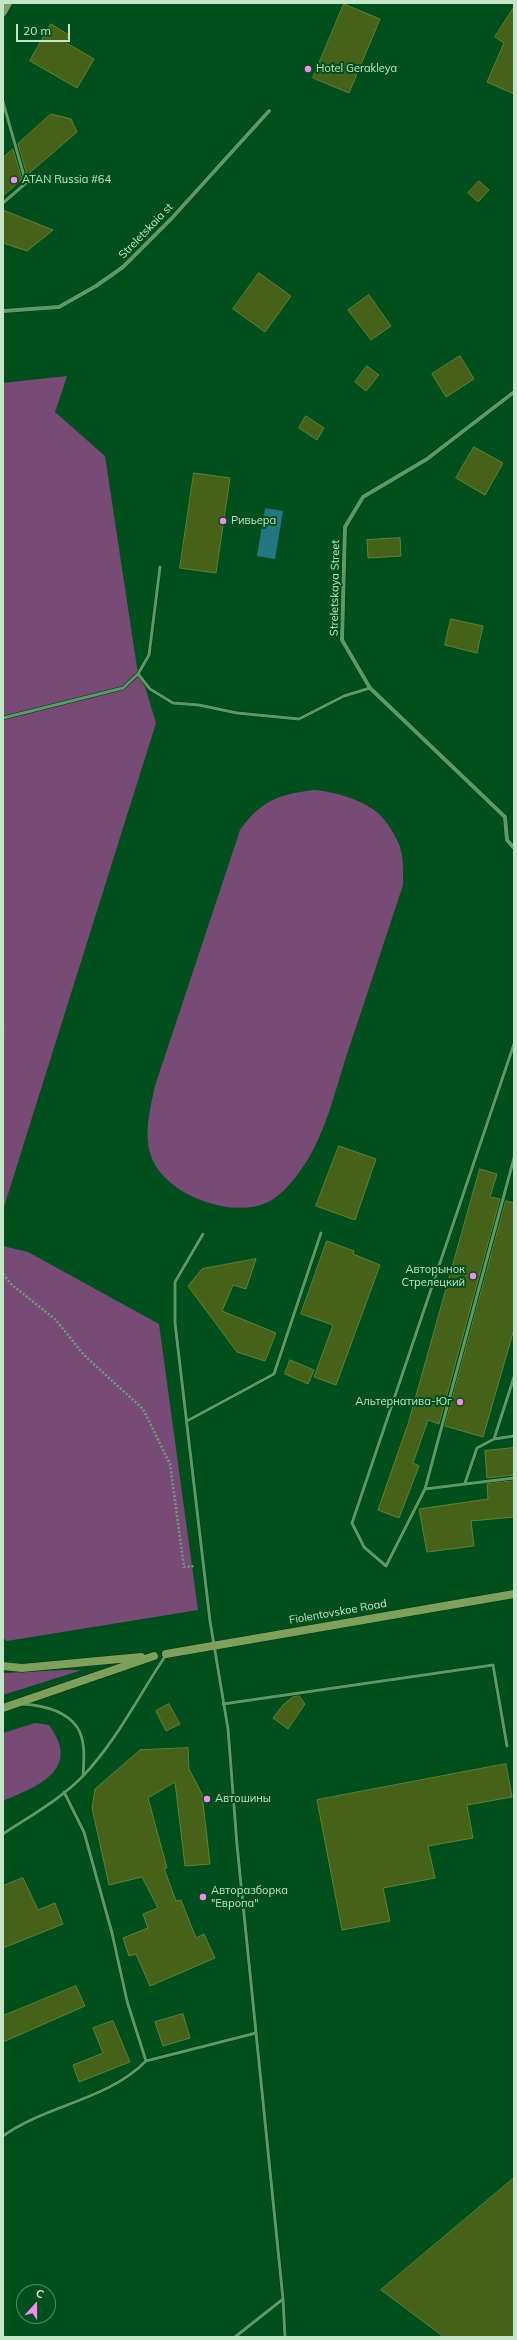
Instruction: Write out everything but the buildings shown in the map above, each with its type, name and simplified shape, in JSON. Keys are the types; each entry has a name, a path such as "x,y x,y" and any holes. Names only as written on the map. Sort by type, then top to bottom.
{"main road":[{"path":"3,12 8,3"},
{"name":"Fiolentovskoe Road","path":"166,1654 366,1618 514,1594"},
{"path":"3,1666 22,1668 154,1656 3,1708"}],"street":[{"name":"Streletskaia st","path":"3,311 59,307 96,286 124,267 172,219 269,110"},
{"name":"Streletskaya Street","path":"514,392 427,459 363,497 345,527 342,640 370,688 505,817 507,840 514,848"}],"lane":[{"path":"3,102 26,183 3,203"},
{"path":"3,718 123,688 138,674 149,655 160,567"},
{"path":"138,674 150,689 173,703 200,705 237,713 299,719 344,696 370,688"},
{"path":"514,1044 352,1523 364,1547 386,1566 425,1489 514,1158"},
{"path":"187,1421 274,1374 321,1233"},
{"path":"202,1234 175,1282 175,1323 213,1646 228,1729 237,1844 283,2299 285,2337"},
{"path":"494,1439 514,1377"},
{"path":"465,1483 477,1448 494,1439 514,1436"},
{"path":"425,1489 514,1478"},
{"path":"3,1834 64,1792 84,1776 112,1742 166,1654"},
{"path":"223,1704 493,1666 507,1746"},
{"path":"15,1704 38,1705 59,1712 77,1727 84,1748 84,1776"},
{"path":"64,1792 84,1832 112,1932 126,2001 146,2061"},
{"path":"3,2136 20,2124 84,2098 133,2075 146,2061 256,2033"},
{"path":"235,2337 283,2299"}],"path":[{"path":"3,1022 3,1039"},
{"path":"3,1274 12,1285 56,1320 84,1355 143,1409 170,1464 184,1567 204,1564"}],"shaded area":[{"path":"67,376 55,412 105,456 138,674 145,687 156,723 3,1210 3,383"},
{"path":"313,790 330,792 348,797 365,804 382,817 392,831 400,847 403,864 403,885 328,1114 319,1137 301,1170 277,1197 259,1205 247,1208 234,1208 209,1203 176,1187 164,1177 155,1165 150,1154 148,1128 155,1086 240,830 263,805 290,794"},
{"path":"3,1246 28,1252 159,1324 198,1610 7,1641 3,1638"},
{"path":"82,1670 3,1695 3,1673"},
{"path":"35,1723 49,1725 58,1741 61,1754 58,1765 52,1774 42,1782 3,1801 3,1733"}],"water":[{"path":"265,508 283,511 275,559 257,556"}],"place":[{"name":"Hotel Gerakleya","path":"308,69"},
{"name":"ATAN Russia #64","path":"14,180"},
{"name":"Ривьера","path":"223,521"},
{"name":"Авторынок Стрелецкий","path":"473,1276"},
{"name":"Альтернатива-Юг","path":"460,1402"},
{"name":"Автошины","path":"207,1799"},
{"name":"Авторазборка \"Европа\"","path":"203,1897"}]}
